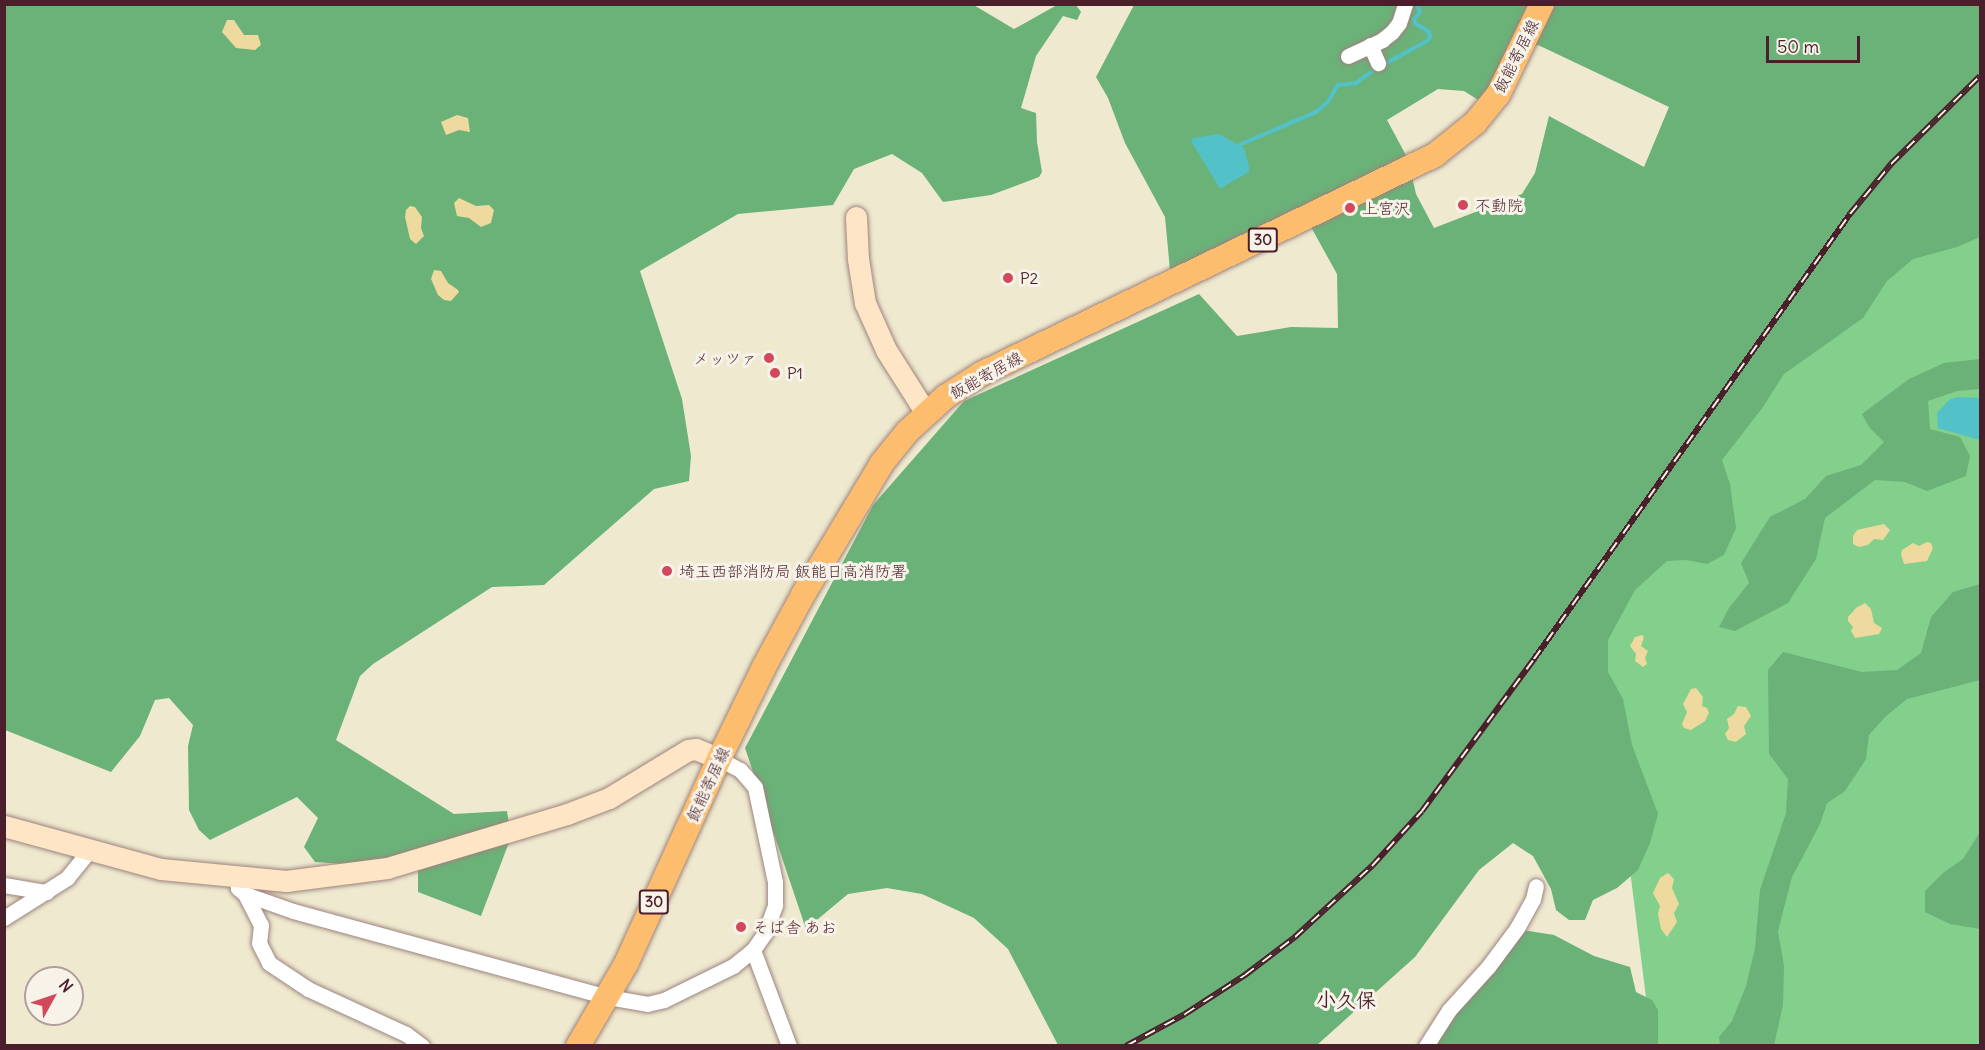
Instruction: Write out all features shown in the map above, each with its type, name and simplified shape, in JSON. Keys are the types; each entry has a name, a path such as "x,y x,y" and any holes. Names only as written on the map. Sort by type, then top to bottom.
{"main road":[{"name":"飯能寄居線","path":"580,1043 626,964 719,759 789,620 865,491 895,446 926,413 945,397 981,374 1434,155 1474,123 1498,95 1542,4"}],"street":[{"path":"1348,56 1392,32 1400,23 1405,4"},
{"path":"1370,45 1378,63"},
{"path":"856,217 858,259 865,303 891,358 926,413"},
{"path":"4,826 161,870 241,886 293,911 608,997 647,1004 664,1000 733,966 753,950 770,923 775,905 775,882 755,787 740,771 696,749 688,750 609,798 567,814 387,868 241,886"},
{"path":"4,918 67,878 89,851"},
{"path":"4,885 46,892"},
{"path":"241,886 261,925 259,943 269,963 308,989 406,1034 422,1046"},
{"path":"1426,1046 1449,1010 1488,967 1517,928 1533,899 1536,886"},
{"path":"753,950 789,1046"}],"green space":[{"path":"972,4 1014,29 1057,5 1076,5 1081,12 1077,20 1063,16 1036,56 1021,108 1036,113 1037,142 1042,172 1039,177 991,195 943,202 922,173 892,154 854,169 833,205 738,214 640,271 682,399 691,456 689,481 654,489 544,585 492,587 373,664 360,676 336,740 454,814 507,811 511,837 481,916 418,892 418,869 315,862 304,847 318,818 297,797 210,840 199,830 189,810 188,746 193,725 169,698 155,700 140,736 111,772 5,730 4,5"},
{"path":"1134,5 1980,5 1980,237 1957,247 1913,259 1887,281 1863,318 1784,374 1763,407 1722,460 1730,484 1736,528 1724,555 1707,564 1686,560 1667,561 1635,590 1608,640 1608,672 1623,699 1632,745 1658,814 1650,843 1638,870 1617,888 1593,900 1585,920 1569,920 1556,910 1551,889 1533,856 1513,843 1479,870 1415,957 1317,1045 1058,1045 1008,949 974,918 922,894 887,888 848,894 806,929 745,748 873,505 964,401 1199,294 1237,336 1291,327 1338,328 1337,274 1301,209 1170,270 1165,217 1125,143 1108,98 1096,77","holes":["1538,45 1669,107 1644,167 1549,116 1535,173 1522,194 1434,228 1416,194 1408,159 1387,120 1438,89 1464,91 1483,103 1509,53"]},
{"path":"1980,190 1980,1045 1652,1045 1599,624 1881,225"},
{"path":"1980,359 1980,389 1957,391 1928,401 1930,429 1960,437 1970,456 1966,476 1927,491 1905,482 1875,480 1825,518 1816,559 1788,603 1735,631 1719,627 1729,608 1749,583 1741,563 1770,517 1805,499 1826,476 1861,465 1884,442 1869,427 1862,414 1909,379 1944,363"},
{"path":"1980,584 1980,680 1907,699 1885,717 1869,735 1866,759 1844,792 1827,803 1820,824 1792,877 1778,931 1784,966 1783,1005 1774,1045 1720,1045 1719,1037 1732,1021 1746,986 1755,948 1760,890 1786,813 1788,779 1769,754 1768,670 1783,652 1862,672 1897,670 1921,653 1931,617 1953,592"},
{"path":"1980,832 1980,929 1950,924 1925,912 1925,891 1943,873 1963,859"},
{"path":"1510,928 1554,935 1594,956 1630,967 1636,992 1652,1000 1658,1010 1658,1045 1434,1046"}],"sand":[{"path":"227,20 234,20 244,35 258,35 261,45 255,50 236,48 222,32"},
{"path":"457,115 468,118 470,132 459,130 446,135 441,122"},
{"path":"459,198 476,206 489,205 494,210 491,223 481,227 469,218 457,216 454,203"},
{"path":"410,206 415,207 422,217 421,228 424,236 416,244 410,239 405,217 406,210"},
{"path":"434,270 441,271 448,283 458,290 459,292 451,301 444,300 438,295 431,279"},
{"path":"1884,524 1890,530 1883,540 1874,539 1868,545 1859,547 1853,544 1853,536 1857,530"},
{"path":"1927,542 1931,543 1933,548 1927,561 1904,564 1902,550 1913,543 1919,546"},
{"path":"1865,603 1871,609 1874,623 1882,628 1879,634 1855,638 1848,617 1856,608"},
{"path":"1642,635 1644,637 1641,646 1648,651 1645,658 1647,664 1643,667 1635,661 1636,654 1630,646 1635,637"},
{"path":"1696,688 1703,697 1702,706 1707,708 1709,713 1705,721 1691,730 1684,728 1682,724 1687,712 1683,704 1691,689"},
{"path":"1738,706 1746,707 1751,716 1744,726 1746,734 1736,742 1728,740 1725,734 1729,728 1727,719 1734,714"},
{"path":"1668,873 1674,879 1672,888 1679,904 1674,913 1677,922 1667,937 1661,929 1658,914 1660,906 1653,893 1660,878"}],"water":[{"path":"1219,134 1244,148 1250,171 1220,189 1191,141 1193,138"},
{"path":"1980,398 1980,440 1938,428 1937,413 1950,399"}],"waterway":[{"path":"1239,145 1316,112 1328,102 1338,85 1356,83 1377,68 1427,41 1430,37 1429,32 1415,23 1414,19 1420,12 1417,4"}],"railway":[{"path":"1126,1046 1185,1014 1245,975 1295,937 1372,866 1422,811 1534,659 1850,214 1891,164 1980,76"}],"place":[{"name":"不動院","path":"1463,205"},
{"name":"上宮沢","path":"1350,208"},
{"name":"P2","path":"1008,278"},
{"name":"メッツァ","path":"769,358"},
{"name":"P1","path":"775,373"},
{"name":"埼玉西部消防局 飯能日高消防署","path":"667,571"},
{"name":"そば舎 あお","path":"741,927"}],"district":[{"name":"小久保","path":"1346,999"}]}
